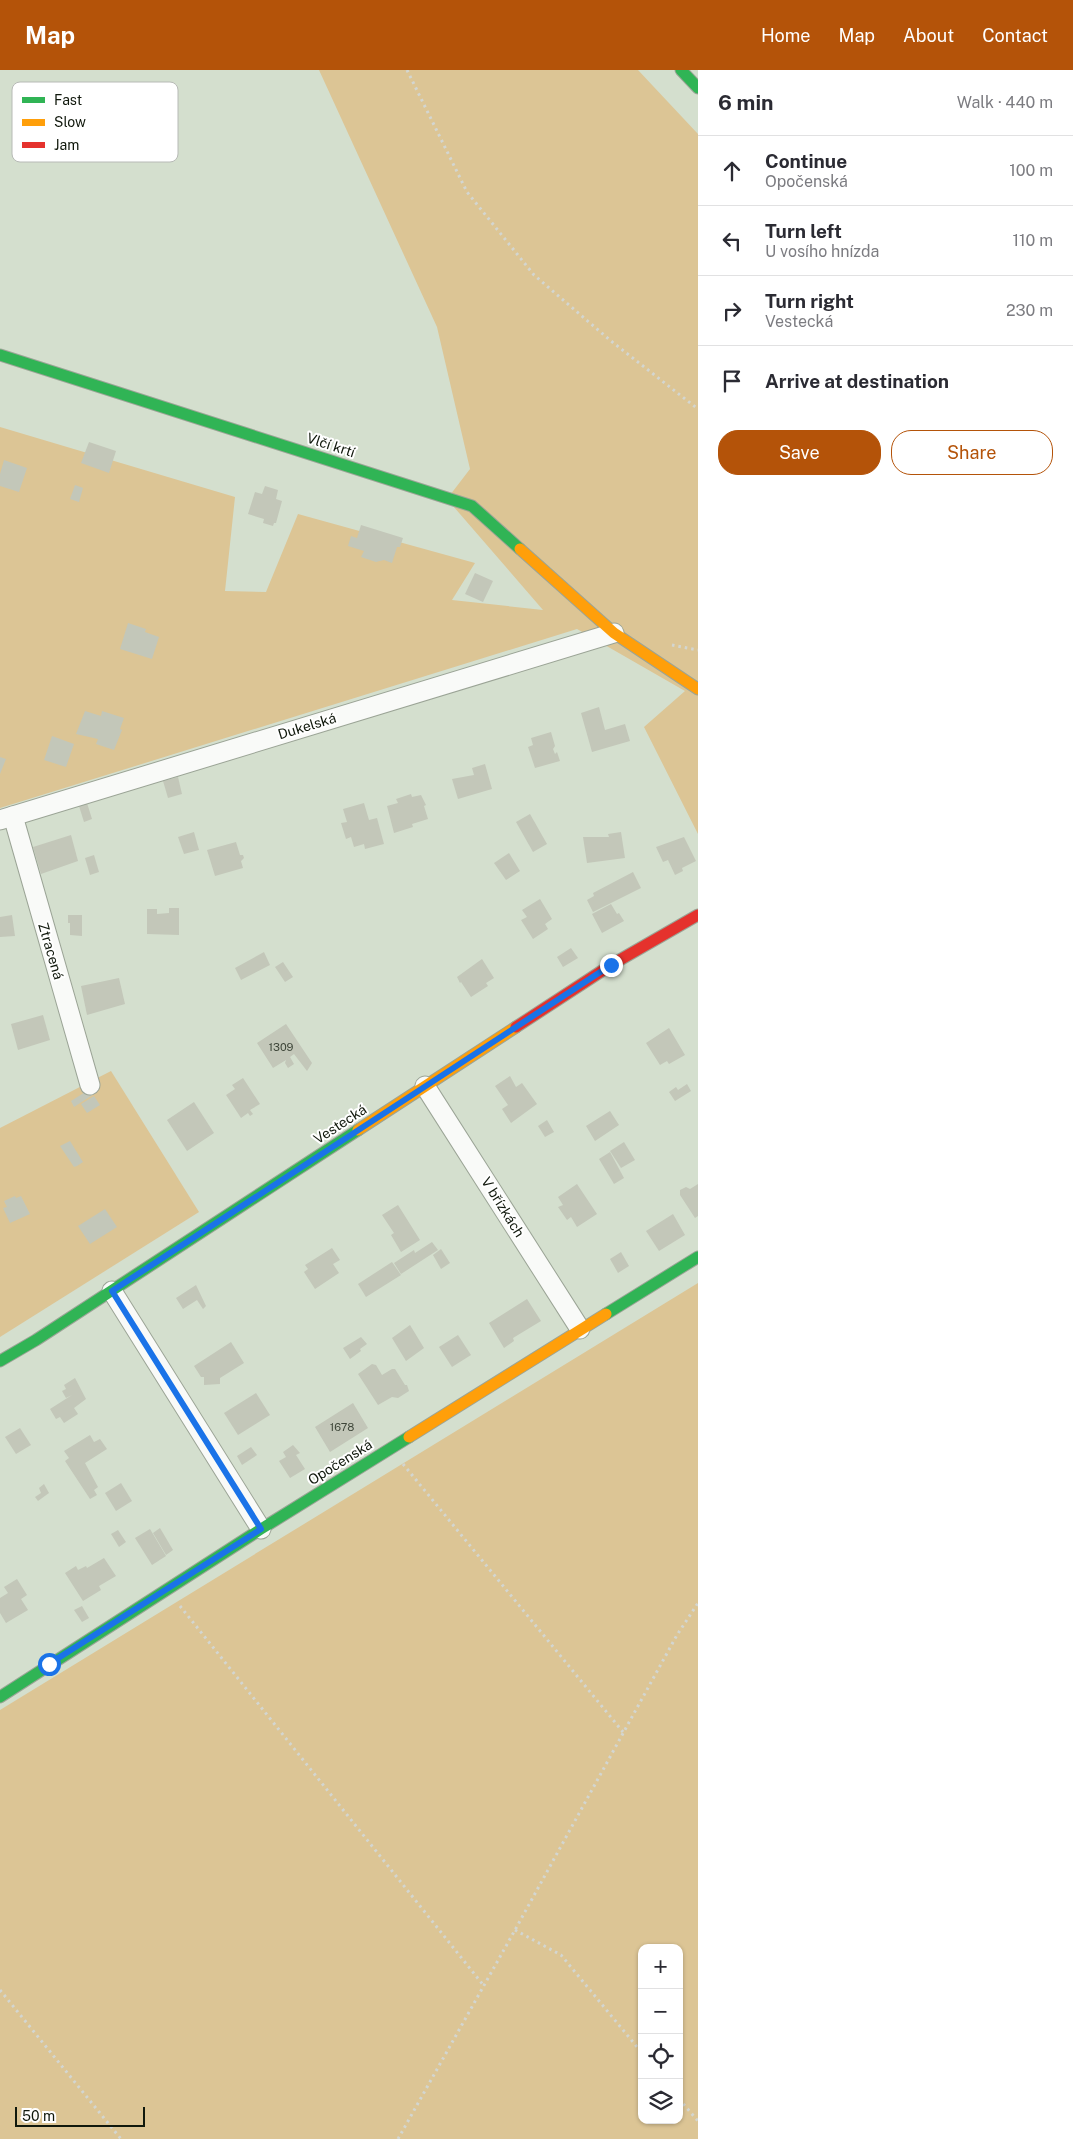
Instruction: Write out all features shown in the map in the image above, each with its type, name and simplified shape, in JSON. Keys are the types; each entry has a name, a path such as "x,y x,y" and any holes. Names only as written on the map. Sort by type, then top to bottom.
{"main road":[{"path":"681,70 698,88"},
{"name":"Vlčí krtí","path":"0,355 472,506 614,633 698,689"},
{"name":"Vestecká","path":"0,1361 112,1291 611,965 698,915"},
{"name":"Opočenská","path":"0,1697 261,1529 698,1257"}],"street":[{"name":"Dukelská","path":"6,818 614,633"},
{"name":"Ztracená","path":"6,818 90,1085"},
{"name":"V břízkách","path":"425,1086 580,1329"},
{"path":"112,1291 261,1529"}],"path":[{"path":"407,70 467,192 534,275 611,340 698,409"},
{"path":"390,1448 624,1732"},
{"path":"167,1589 484,1986"},
{"path":"398,2139 677,1635 698,1603"},
{"path":"515,1930 561,1955 638,2048"},
{"path":"0,1990 121,2139"},
{"path":"683,2104 698,2122"}],"shaded area":[{"path":"319,70 638,70 698,134 698,834 644,727 685,691 577,629 0,808 0,427 235,497 225,591 266,592 298,514 475,563 452,600 543,610 447,499 470,469 437,327"},
{"path":"111,1071 199,1212 0,1337 0,1128"},
{"path":"698,1283 698,2139 0,2139 0,1710"}],"building":[{"path":"89,442 116,451 109,473 81,463"},
{"path":"4,460 27,468 19,492 0,486 0,474"},
{"path":"75,485 83,488 79,502 70,499"},
{"path":"265,486 278,490 276,499 282,501 276,523 273,526 263,523 264,519 248,514 255,492 262,494"},
{"path":"361,525 403,538 400,547 397,547 392,563 384,560 376,562 361,557 364,551 348,546 351,536 357,538"},
{"path":"475,573 493,581 483,602 465,594"},
{"path":"128,623 146,629 145,632 159,637 152,659 120,649"},
{"path":"599,707 605,730 625,724 630,741 592,752 581,713"},
{"path":"85,711 101,716 102,711 124,718 120,729 122,730 114,750 96,744 98,739 76,734"},
{"path":"551,732 555,746 553,749 555,754 557,752 560,761 535,768 528,747 533,745 531,738"},
{"path":"52,736 74,744 66,767 44,760"},
{"path":"0,757 6,759 0,774"},
{"path":"485,764 492,789 458,799 452,779 474,775 472,768"},
{"path":"178,777 182,794 168,798 163,781"},
{"path":"411,794 412,797 421,795 426,805 424,806 428,819 412,824 413,827 394,833 387,806 398,803 396,799"},
{"path":"87,803 92,819 84,822 79,806"},
{"path":"364,803 369,820 377,818 384,844 365,849 364,844 354,847 351,837 346,839 341,823 347,822 343,809"},
{"path":"530,814 547,844 533,852 516,822"},
{"path":"194,832 199,850 184,854 178,837"},
{"path":"621,832 625,858 587,863 583,837 609,837 608,834"},
{"path":"71,835 78,861 41,874 33,847"},
{"path":"684,837 696,861 682,868 683,871 675,875 668,860 663,862 656,847"},
{"path":"236,842 240,855 243,855 244,858 241,861 243,868 215,876 207,850"},
{"path":"509,853 520,871 506,880 494,863"},
{"path":"94,855 99,872 90,875 85,858"},
{"path":"633,872 641,888 593,912 587,900 594,896 593,893"},
{"path":"540,899 552,919 545,924 548,929 533,939 521,920 527,917 522,910"},
{"path":"611,904 624,921 602,933 592,914"},
{"path":"169,908 179,908 179,935 147,934 147,909 157,909 157,914 169,913"},
{"path":"12,915 15,936 0,937 0,917"},
{"path":"68,915 82,915 82,936 70,935"},
{"path":"571,948 578,958 563,967 557,957"},
{"path":"264,952 270,965 241,980 235,968"},
{"path":"482,959 494,978 486,983 488,986 471,997 457,977"},
{"path":"283,962 293,977 285,982 275,967"},
{"path":"119,978 125,1004 87,1015 81,986"},
{"path":"43,1015 50,1040 18,1050 11,1024"},
{"path":"286,1024 312,1063 307,1071 294,1054 290,1057 294,1064 288,1068 285,1063 286,1060 273,1068 257,1043"},
{"path":"669,1028 685,1055 669,1064 667,1061 660,1065 646,1043"},
{"path":"510,1076 516,1087 522,1083 537,1104 511,1123 502,1109 508,1105 495,1086"},
{"path":"243,1078 260,1104 250,1110 253,1114 250,1116 248,1113 241,1118 226,1095 235,1089 232,1085"},
{"path":"687,1084 691,1091 675,1101 669,1092 676,1087 678,1090"},
{"path":"90,1089 94,1094 74,1107 71,1101"},
{"path":"94,1096 100,1105 87,1113 81,1104"},
{"path":"194,1102 214,1133 187,1151 167,1120"},
{"path":"610,1111 619,1125 595,1141 586,1126"},
{"path":"547,1120 554,1132 545,1137 538,1126"},
{"path":"70,1141 83,1162 74,1167 60,1146"},
{"path":"624,1142 635,1160 621,1168 610,1151"},
{"path":"610,1152 624,1178 614,1184 599,1159"},
{"path":"577,1184 597,1214 577,1227 571,1217 567,1220 558,1207 563,1205 558,1197"},
{"path":"698,1184 698,1216 695,1218 680,1195 680,1190 686,1187 690,1189"},
{"path":"15,1196 16,1198 21,1196 30,1214 10,1223 3,1208 7,1207 4,1201"},
{"path":"398,1205 420,1240 401,1252 391,1235 394,1233 382,1215"},
{"path":"105,1209 117,1227 90,1244 78,1226"},
{"path":"673,1214 685,1235 659,1251 646,1231"},
{"path":"432,1242 438,1250 401,1274 394,1263 414,1250 415,1253"},
{"path":"332,1248 340,1260 333,1264 339,1273 315,1289 304,1272 308,1269 305,1265"},
{"path":"441,1249 450,1263 441,1269 433,1255"},
{"path":"621,1252 629,1266 618,1273 610,1259"},
{"path":"392,1262 401,1275 366,1297 358,1284"},
{"path":"196,1285 206,1306 203,1309 197,1300 183,1309 176,1298"},
{"path":"527,1299 541,1321 513,1338 514,1341 504,1348 489,1323"},
{"path":"410,1325 424,1348 406,1361 392,1338"},
{"path":"458,1335 471,1355 452,1367 439,1347"},
{"path":"361,1337 367,1344 350,1359 343,1348"},
{"path":"231,1342 244,1363 220,1378 220,1384 204,1385 204,1377 201,1377 194,1366"},
{"path":"372,1364 376,1365 382,1375 395,1369 405,1385 407,1385 409,1391 398,1398 392,1397 378,1405 358,1374"},
{"path":"75,1378 86,1399 74,1408 78,1414 64,1423 60,1417 56,1419 50,1409 72,1395 66,1398 62,1391 66,1389 64,1385"},
{"path":"256,1393 270,1415 238,1435 224,1413"},
{"path":"353,1403 368,1428 330,1452 315,1427"},
{"path":"20,1428 31,1445 16,1454 5,1437"},
{"path":"90,1435 94,1442 100,1439 107,1449 85,1463 98,1487 94,1490 97,1495 90,1499 65,1461 69,1458 64,1451"},
{"path":"293,1445 300,1453 296,1455 305,1469 290,1478 279,1461 286,1457 283,1452"},
{"path":"251,1447 257,1455 242,1465 237,1456"},
{"path":"121,1483 132,1501 116,1511 105,1493"},
{"path":"44,1484 49,1493 38,1501 35,1497 41,1493 39,1488"},
{"path":"160,1528 173,1550 166,1555 153,1533"},
{"path":"150,1529 166,1556 152,1565 135,1538"},
{"path":"118,1530 126,1542 119,1547 111,1534"},
{"path":"104,1558 116,1576 99,1586 101,1590 83,1601 65,1573 76,1566 78,1570 86,1566 87,1568"},
{"path":"17,1579 27,1595 21,1599 28,1610 6,1623 0,1613 0,1598 8,1593 4,1587"},
{"path":"82,1606 89,1618 82,1622 74,1610"}],"traffic: fast":[{"path":"681,70 698,88"},
{"path":"0,355 472,506 520,549"},
{"path":"0,1361 36,1340 358,1130"},
{"path":"606,1314 698,1257"},
{"path":"0,1697 261,1529 409,1437"}],"traffic: slow":[{"path":"520,549 614,633 698,689"},
{"path":"358,1130 516,1027"},
{"path":"409,1437 606,1314"}],"traffic: jam":[{"path":"516,1027 611,965 698,915"}],"route":[{"path":"49,1664 261,1529 112,1291 611,965"}]}
